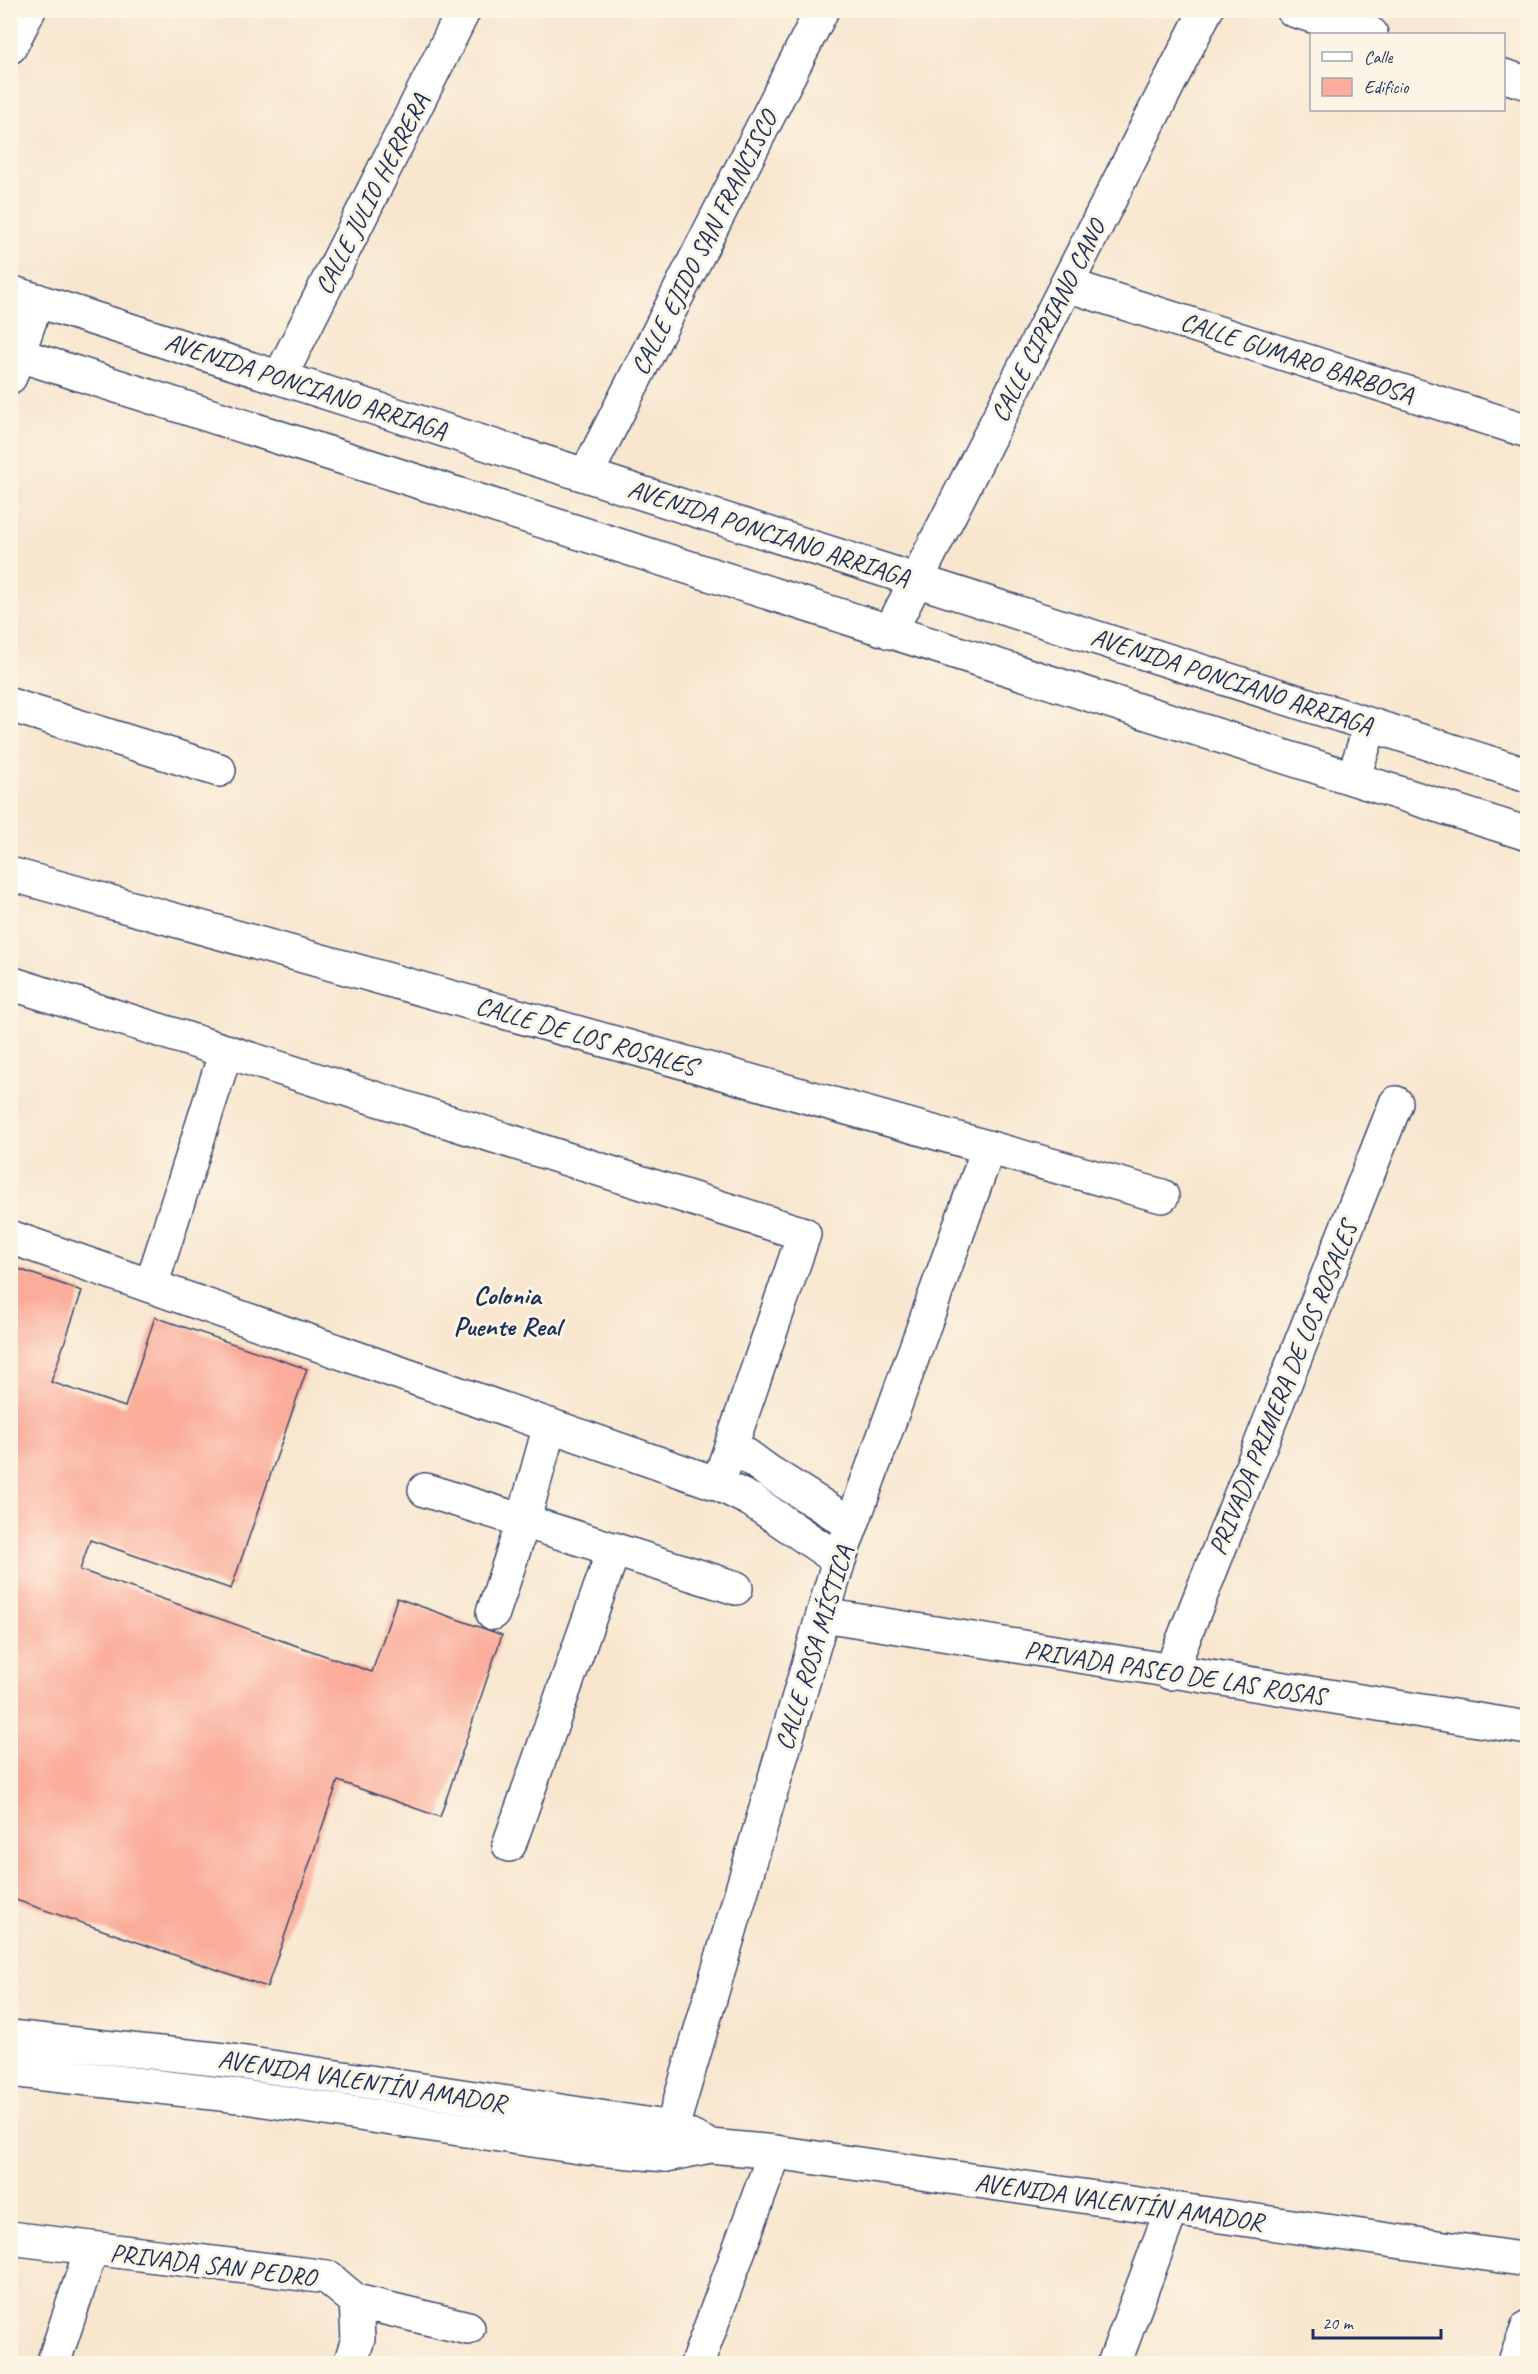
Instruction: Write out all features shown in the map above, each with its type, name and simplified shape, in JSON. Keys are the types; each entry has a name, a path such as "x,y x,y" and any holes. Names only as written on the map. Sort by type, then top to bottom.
{"street":[{"path":"10,47 29,10"},
{"name":"CALLE JULIO HERRERA","path":"280,377 464,10"},
{"name":"CALLE EJIDO SAN FRANCISCO","path":"586,475 822,10"},
{"name":"CALLE CIPRIANO CANO","path":"890,632 1206,10"},
{"path":"1293,10 1368,33"},
{"path":"1505,77 1527,83"},
{"name":"CALLE GUMARO BARBOSA","path":"1067,285 1527,431"},
{"path":"24,296 13,361 890,632 1527,834"},
{"name":"AVENIDA PONCIANO ARRIAGA","path":"24,296 1527,775"},
{"path":"10,705 219,770"},
{"path":"1353,778 1371,725"},
{"name":"CALLE DE LOS ROSALES","path":"10,874 1162,1196"},
{"path":"10,983 804,1233 718,1484"},
{"path":"151,1286 226,1051"},
{"name":"PRIVADA PRIMERA DE LOS ROSALES","path":"1170,1673 1396,1102"},
{"name":"CALLE ROSA MÍSTICA","path":"669,2142 839,1560 988,1149"},
{"path":"10,1237 718,1484 752,1500 839,1560"},
{"path":"493,1613 525,1520 550,1425"},
{"path":"732,1445 769,1472 851,1524"},
{"path":"425,1490 736,1588"},
{"path":"509,1845 614,1549"},
{"name":"PRIVADA PASEO DE LAS ROSAS","path":"823,1616 1527,1728"},
{"name":"AVENIDA VALENTÍN AMADOR","path":"10,2037 225,2060 669,2142 775,2151 1171,2211 1527,2260"},
{"name":"AVENIDA VALENTÍN AMADOR","path":"10,2070 238,2096 586,2148 669,2142"},
{"path":"697,2364 775,2151"},
{"path":"1114,2364 1171,2211"},
{"name":"PRIVADA SAN PEDRO","path":"10,2238 91,2250 327,2277 356,2301 468,2328"},
{"name":"PRIVADA SAN PEDRO","path":"53,2364 91,2250"},
{"path":"350,2364 358,2339 356,2301"},
{"path":"1514,2364 1527,2327"}],"building":[{"path":"10,1266 82,1291 51,1382 125,1407 155,1317 307,1369 231,1589 90,1540 80,1570 372,1672 397,1598 502,1635 440,1817 338,1781 267,1987 10,1898"}],"district":[{"name":"Colonia Puente Real","path":"507,1310"}]}
